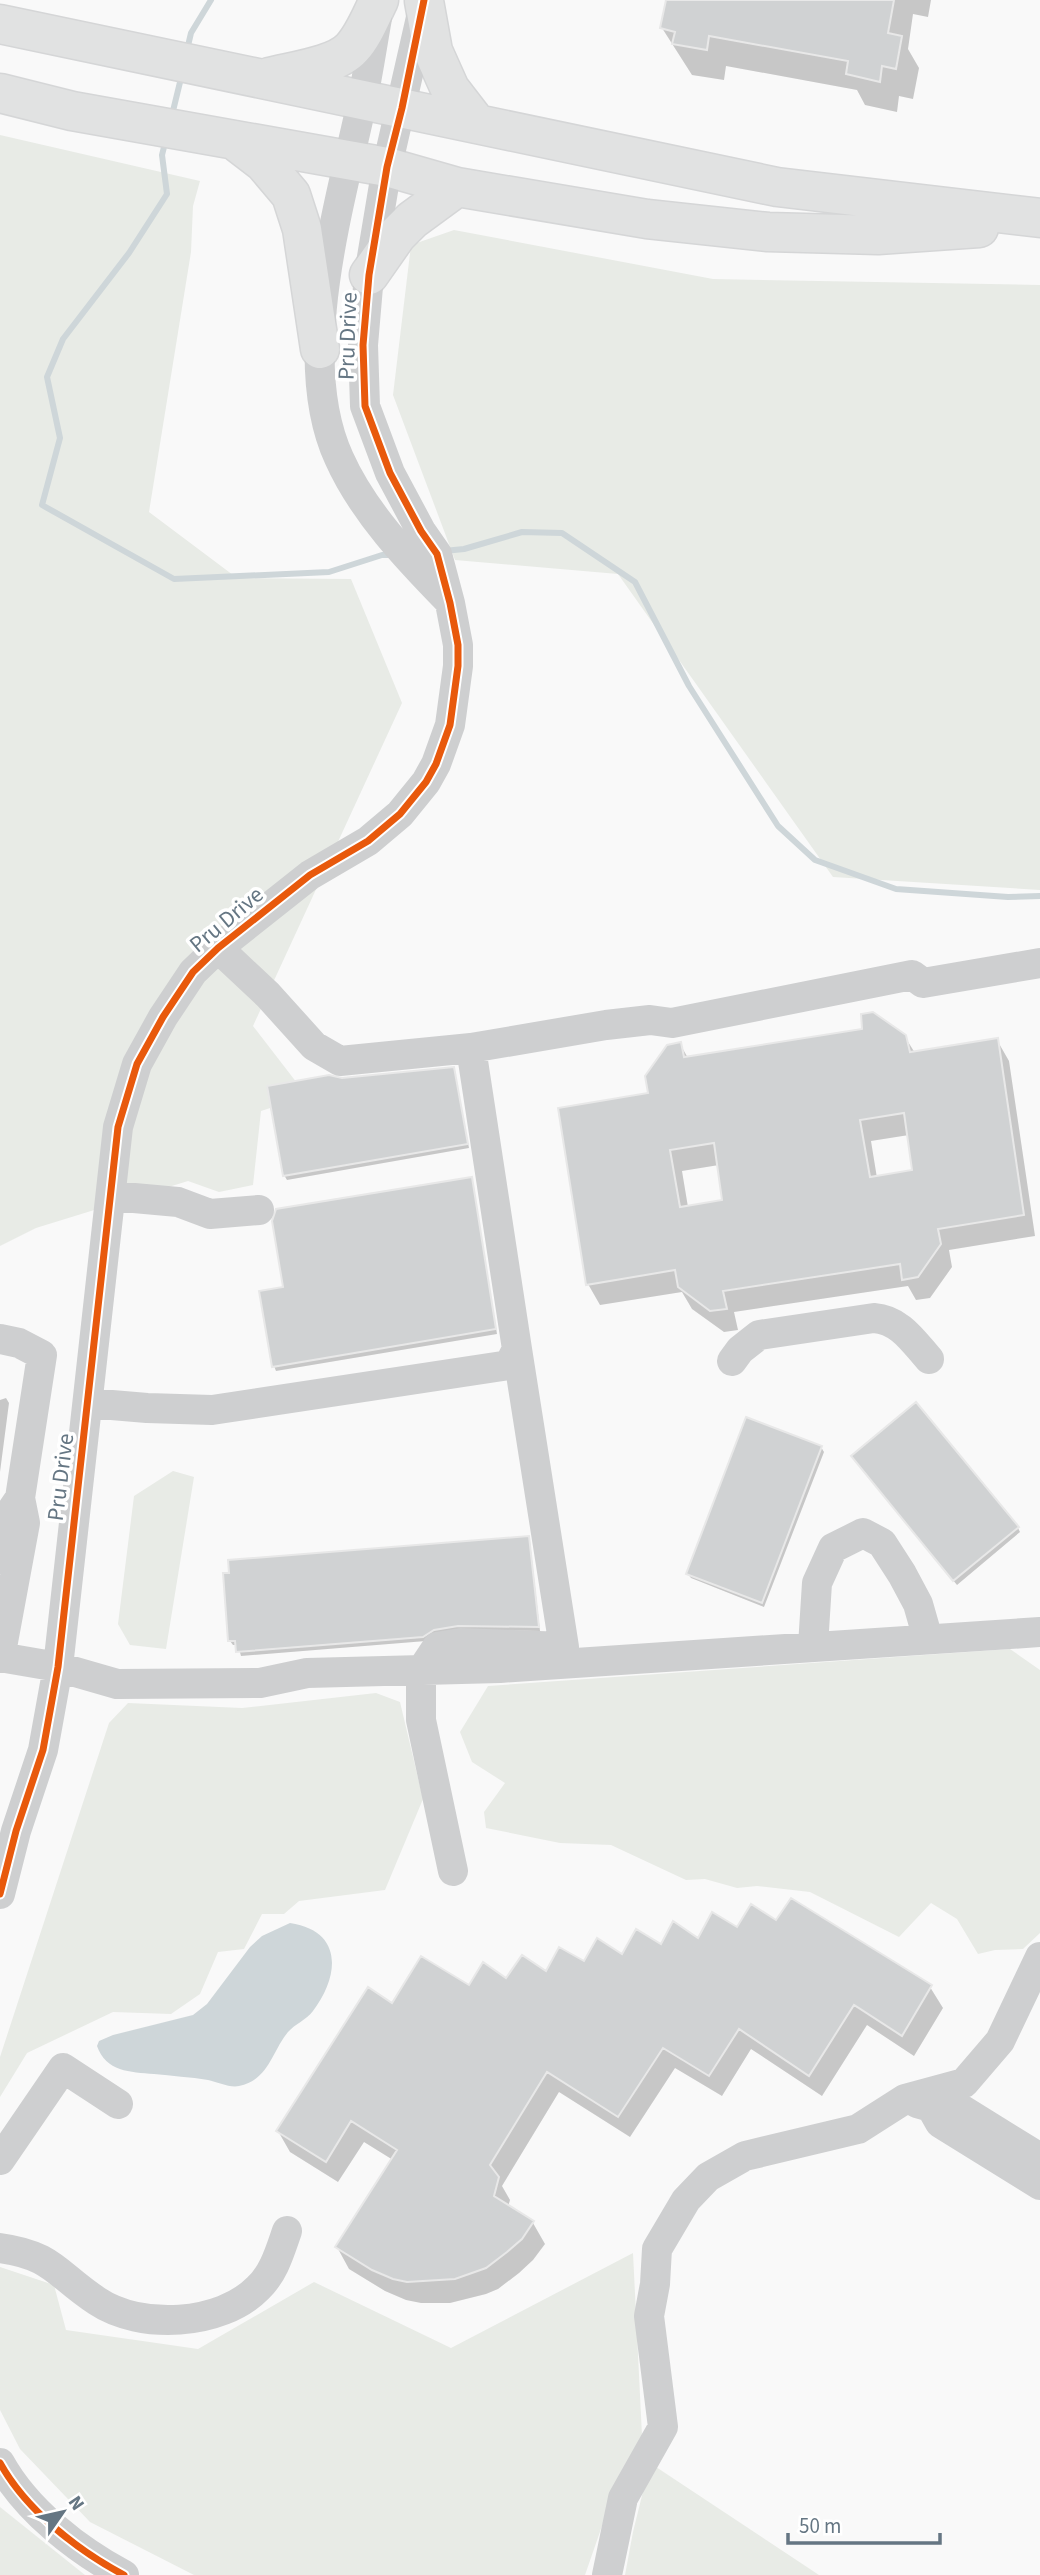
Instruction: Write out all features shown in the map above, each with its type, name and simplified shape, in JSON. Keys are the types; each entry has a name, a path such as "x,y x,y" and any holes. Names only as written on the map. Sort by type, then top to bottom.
{"main road":[{"path":"261,79 342,56 357,43 380,0"},
{"path":"424,0 433,51 450,89 477,124"},
{"path":"0,24 777,187 1040,218"},
{"path":"0,93 72,111 387,167 457,187 647,219 768,232 878,235 1040,225"},
{"path":"234,140 264,163 291,195 302,229 320,349"},
{"path":"369,275 397,235 414,218 457,187"}],"street":[{"name":"Pru Drive","path":"380,0 324,285 320,349 323,405 338,456 355,488 419,550"},
{"name":"Pru Drive","path":"0,1894 16,1831 43,1750 58,1667 118,1127 137,1064 163,1017 193,972 218,948 310,875 368,841 414,799 426,782 444,744 454,704 458,645 450,603 419,550 365,406 363,345 369,275 387,167 424,0"},
{"path":"218,948 268,995 314,1046 340,1061 471,1048 606,1025 650,1020 672,1023 912,975 923,983 1040,965"},
{"path":"453,1871 421,1720 421,1671 437,1647 461,1643 564,1647 471,1048"},
{"path":"112,1196 178,1202 210,1214 259,1210"},
{"path":"732,1361 740,1350 759,1335 874,1318 886,1319 898,1325 929,1359"},
{"path":"0,1339 19,1343 42,1355 20,1498 24,1523 0,1657 58,1667 117,1684 260,1684 307,1673 500,1668 1040,1632"},
{"path":"88,1403 212,1410 509,1365 517,1349"},
{"path":"0,1559 7,1517 20,1498"},
{"path":"813,1646 817,1583 833,1548 863,1533 882,1543 902,1574 918,1604 928,1639"},
{"path":"607,2575 623,2498 663,2427 649,2316 655,2284 657,2249 686,2200 708,2177 745,2156 858,2129 964,2083 1000,2041 1040,1957"},
{"path":"0,2160 63,2068 118,2104"},
{"path":"918,2103 953,2104 1040,2158"},
{"path":"918,2103 940,2123 1040,2185"},
{"path":"0,2248 25,2252 50,2263 98,2302 124,2314 144,2320 168,2322 194,2318 230,2306 258,2289 275,2265 287,2231"},
{"path":"0,2463 11,2483 43,2515 77,2544 124,2575"}],"shaded area":[{"path":"0,135 200,181 193,206 191,252 149,512 237,578 351,579 402,703 253,1026 307,1096 261,1111 253,1185 219,1192 188,1181 36,1228 0,1246"},
{"path":"454,230 713,279 1040,285 1040,890 833,877 618,574 455,560 393,395 411,245"},
{"path":"173,1471 194,1477 166,1649 130,1645 118,1624 134,1496"},
{"path":"1010,1649 1040,1670 1040,1933 1023,1949 978,1954 957,1919 931,1903 899,1937 810,1892 757,1886 737,1888 705,1879 686,1880 611,1845 560,1843 486,1828 484,1812 505,1783 472,1762 460,1732 488,1686"},
{"path":"376,1693 400,1702 423,1799 385,1890 299,1901 284,1914 262,1914 244,1949 218,1952 200,1994 171,2014 113,2012 27,2053 0,2097 0,2057 109,1723 128,1703 242,1708"},
{"path":"290,1923 320,1935 332,1956 332,1969 322,1997 313,2011 288,2032 269,2064 257,2078 239,2086 228,2086 208,2080 120,2069 101,2055 97,2046 99,2041 193,2015 207,2004 250,1947 262,1936"},
{"path":"633,2253 643,2456 612,2497 585,2575 194,2575 90,2522 20,2449 0,2410 0,2267 54,2285 66,2330 198,2349 314,2282 451,2348"},
{"path":"650,2463 819,2575 625,2575"},
{"path":"0,2507 85,2575 0,2575"}],"building":[{"path":"666,0 894,0 888,33 902,36 896,69 882,66 880,82 846,74 848,61 709,36 707,50 672,44 675,32 660,28"},
{"path":"873,1012 906,1035 910,1052 998,1038 1024,1215 938,1229 941,1244 918,1277 902,1280 900,1264 723,1291 727,1309 710,1311 678,1287 675,1270 586,1285 558,1108 648,1093 645,1076 667,1045 681,1042 684,1057 862,1029 861,1014","holes":["904,1113 912,1170 870,1177 860,1120","714,1143 722,1200 680,1207 670,1150"]},
{"path":"454,1067 468,1144 283,1176 267,1086 329,1075 342,1078"},
{"path":"472,1177 496,1329 272,1367 259,1291 283,1287 272,1221 276,1209"},
{"path":"916,1402 1019,1527 953,1581 851,1456"},
{"path":"746,1417 822,1446 762,1603 686,1574"},
{"path":"529,1536 539,1627 458,1626 434,1630 423,1637 236,1652 235,1641 228,1641 223,1573 229,1573 228,1560"},
{"path":"791,1898 932,1985 902,2036 854,2005 809,2076 739,2029 709,2076 663,2048 618,2117 547,2072 490,2165 499,2177 494,2196 534,2221 522,2239 507,2252 486,2268 455,2279 407,2282 372,2270 335,2247 397,2150 351,2121 326,2162 276,2131 368,1987 392,2003 421,1956 469,1985 483,1962 506,1978 522,1955 546,1971 559,1947 584,1961 597,1938 622,1954 636,1929 661,1944 673,1921 698,1938 712,1912 737,1927 751,1904 776,1920"}],"waterway":[{"path":"187,50 191,33 211,0"},
{"path":"172,115 182,74"},
{"path":"166,139 162,155 167,194 129,253 63,339 47,377 60,438 42,505 174,579 329,572 382,555 392,555"},
{"path":"444,551 464,549 522,532 562,533 635,582 689,686 778,826 815,860 896,889 1008,897 1040,896"}],"cycle path":[{"path":"0,1894 16,1831 43,1750 58,1667 118,1127 137,1064 163,1017 193,972 218,948 310,875 368,841 400,814 426,782 436,764 450,725 458,645 437,554 421,531 390,473 365,406 363,345 369,275 387,167 424,0"},
{"path":"0,2463 24,2497 54,2527 88,2554 124,2575"}]}
